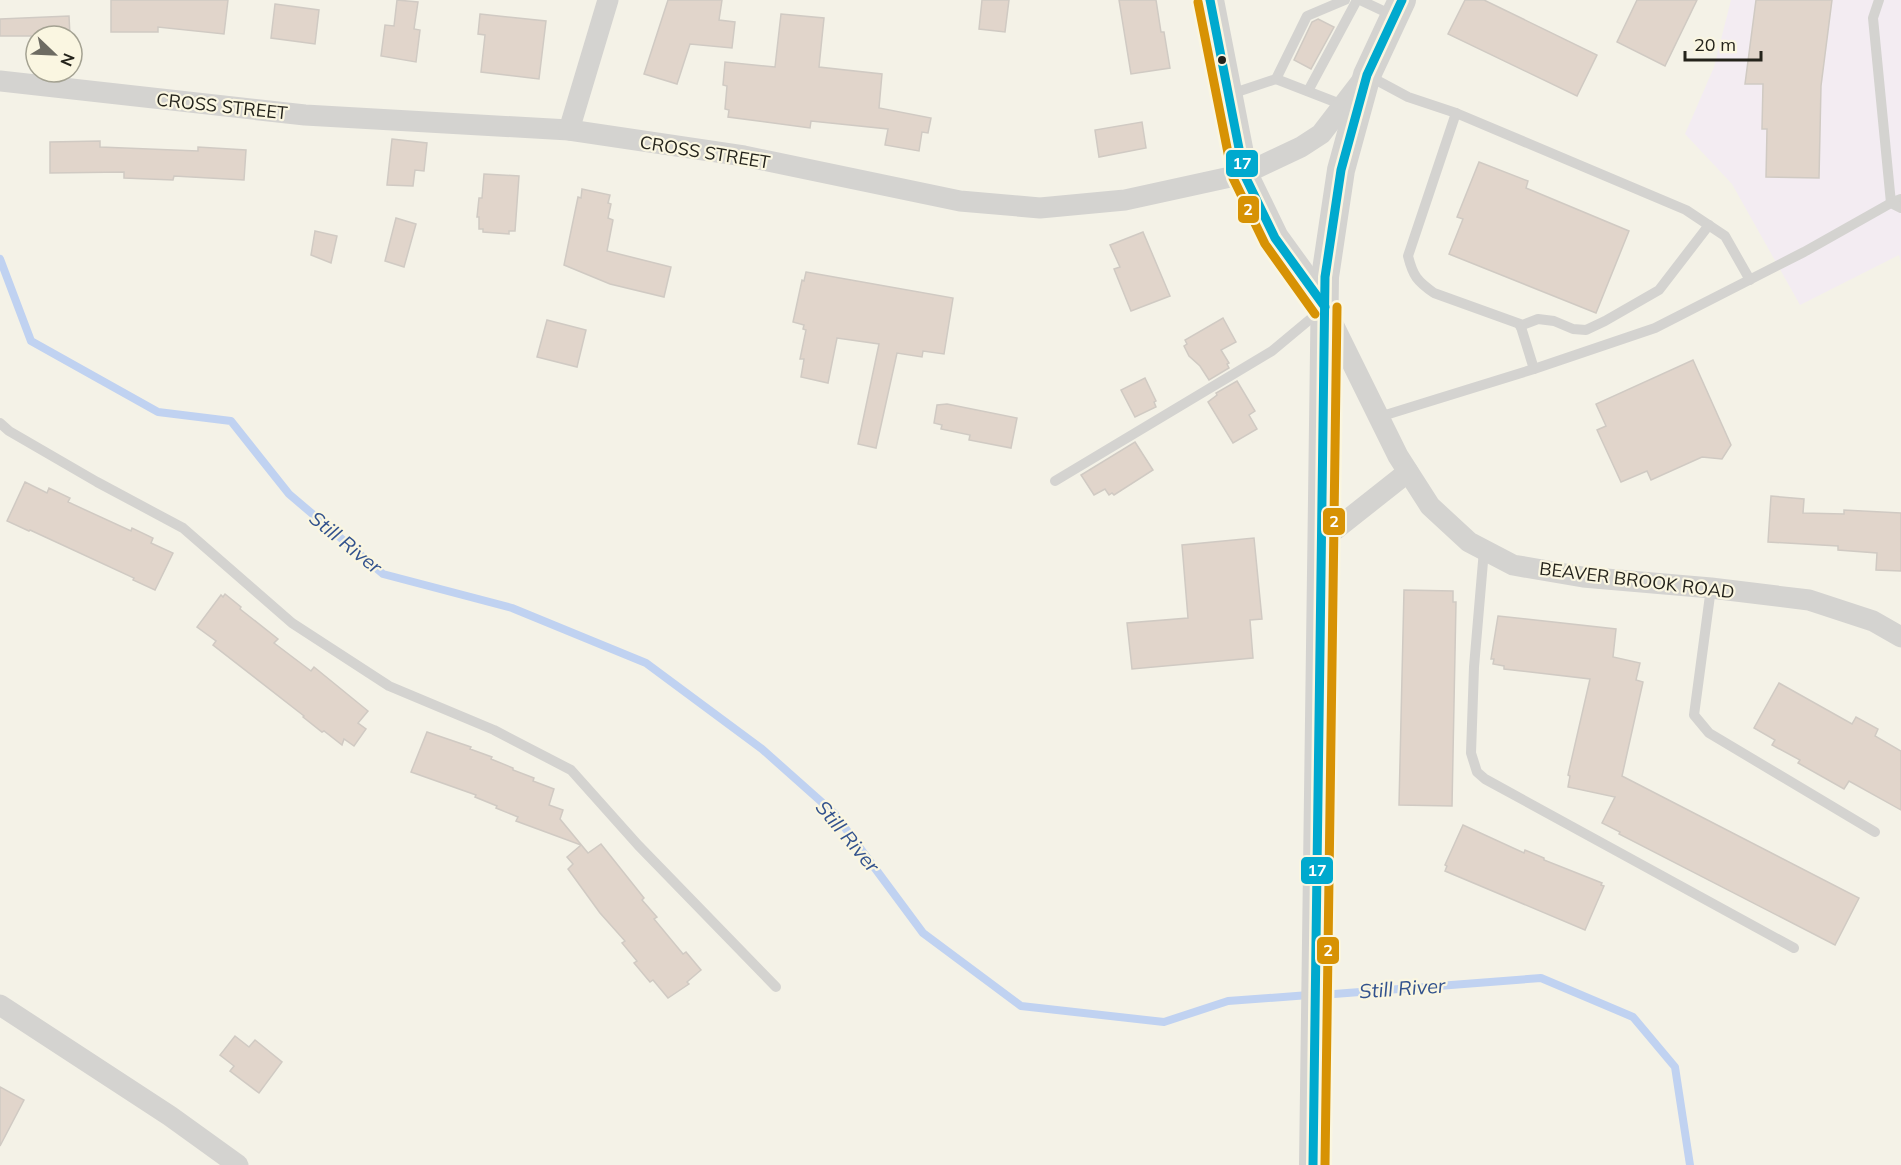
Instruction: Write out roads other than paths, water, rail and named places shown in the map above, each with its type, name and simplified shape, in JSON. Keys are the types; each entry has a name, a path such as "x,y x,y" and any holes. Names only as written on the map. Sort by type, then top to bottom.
{"main road":[{"path":"1210,0 1244,174 1275,238 1325,307"},
{"path":"1312,1165 1325,277 1341,170 1367,75 1398,8"}],"street":[{"path":"569,130 608,0"},
{"name":"CROSS STREET","path":"0,81 305,115 569,130 744,156 960,201 1040,208 1125,200 1244,174 1301,147 1321,134 1367,75"},
{"name":"BEAVER BROOK ROAD","path":"1325,307 1398,456 1430,506 1469,542 1514,565 1583,577 1711,588 1809,600 1873,621 1901,637"},
{"path":"1322,540 1408,472"},
{"path":"0,1005 170,1116 238,1165"}],"lane":[{"path":"1276,79 1307,16 1345,0"},
{"path":"1308,92 1359,0 1398,8"},
{"path":"1379,417 1534,369 1655,328 1898,203 1872,18 1879,0"},
{"path":"1367,75 1408,97 1456,113 1686,210 1725,236 1750,280"},
{"path":"1229,95 1276,79 1343,105"},
{"path":"1456,113 1408,256 1413,274 1421,284 1434,293 1520,326 1538,319 1554,321 1573,329 1586,330 1659,290 1709,225"},
{"path":"1055,481 1272,351 1325,307"},
{"path":"1520,326 1534,369"},
{"path":"0,423 96,482 183,528 292,623 389,686 494,730 571,770 638,845 776,987"},
{"path":"1484,550 1473,689 1471,753 1477,771 1485,779 1533,806 1794,948"},
{"path":"1711,588 1694,715 1708,733 1875,832"}],"waterway":[{"name":"Still River","path":"0,259 31,341 158,412 231,421 289,494 383,574 512,608 646,663 762,749 834,813 923,933 1021,1006 1164,1022 1228,1001 1309,995"},
{"name":"Still River","path":"1321,995 1541,978 1633,1017 1675,1067 1690,1165"}]}
